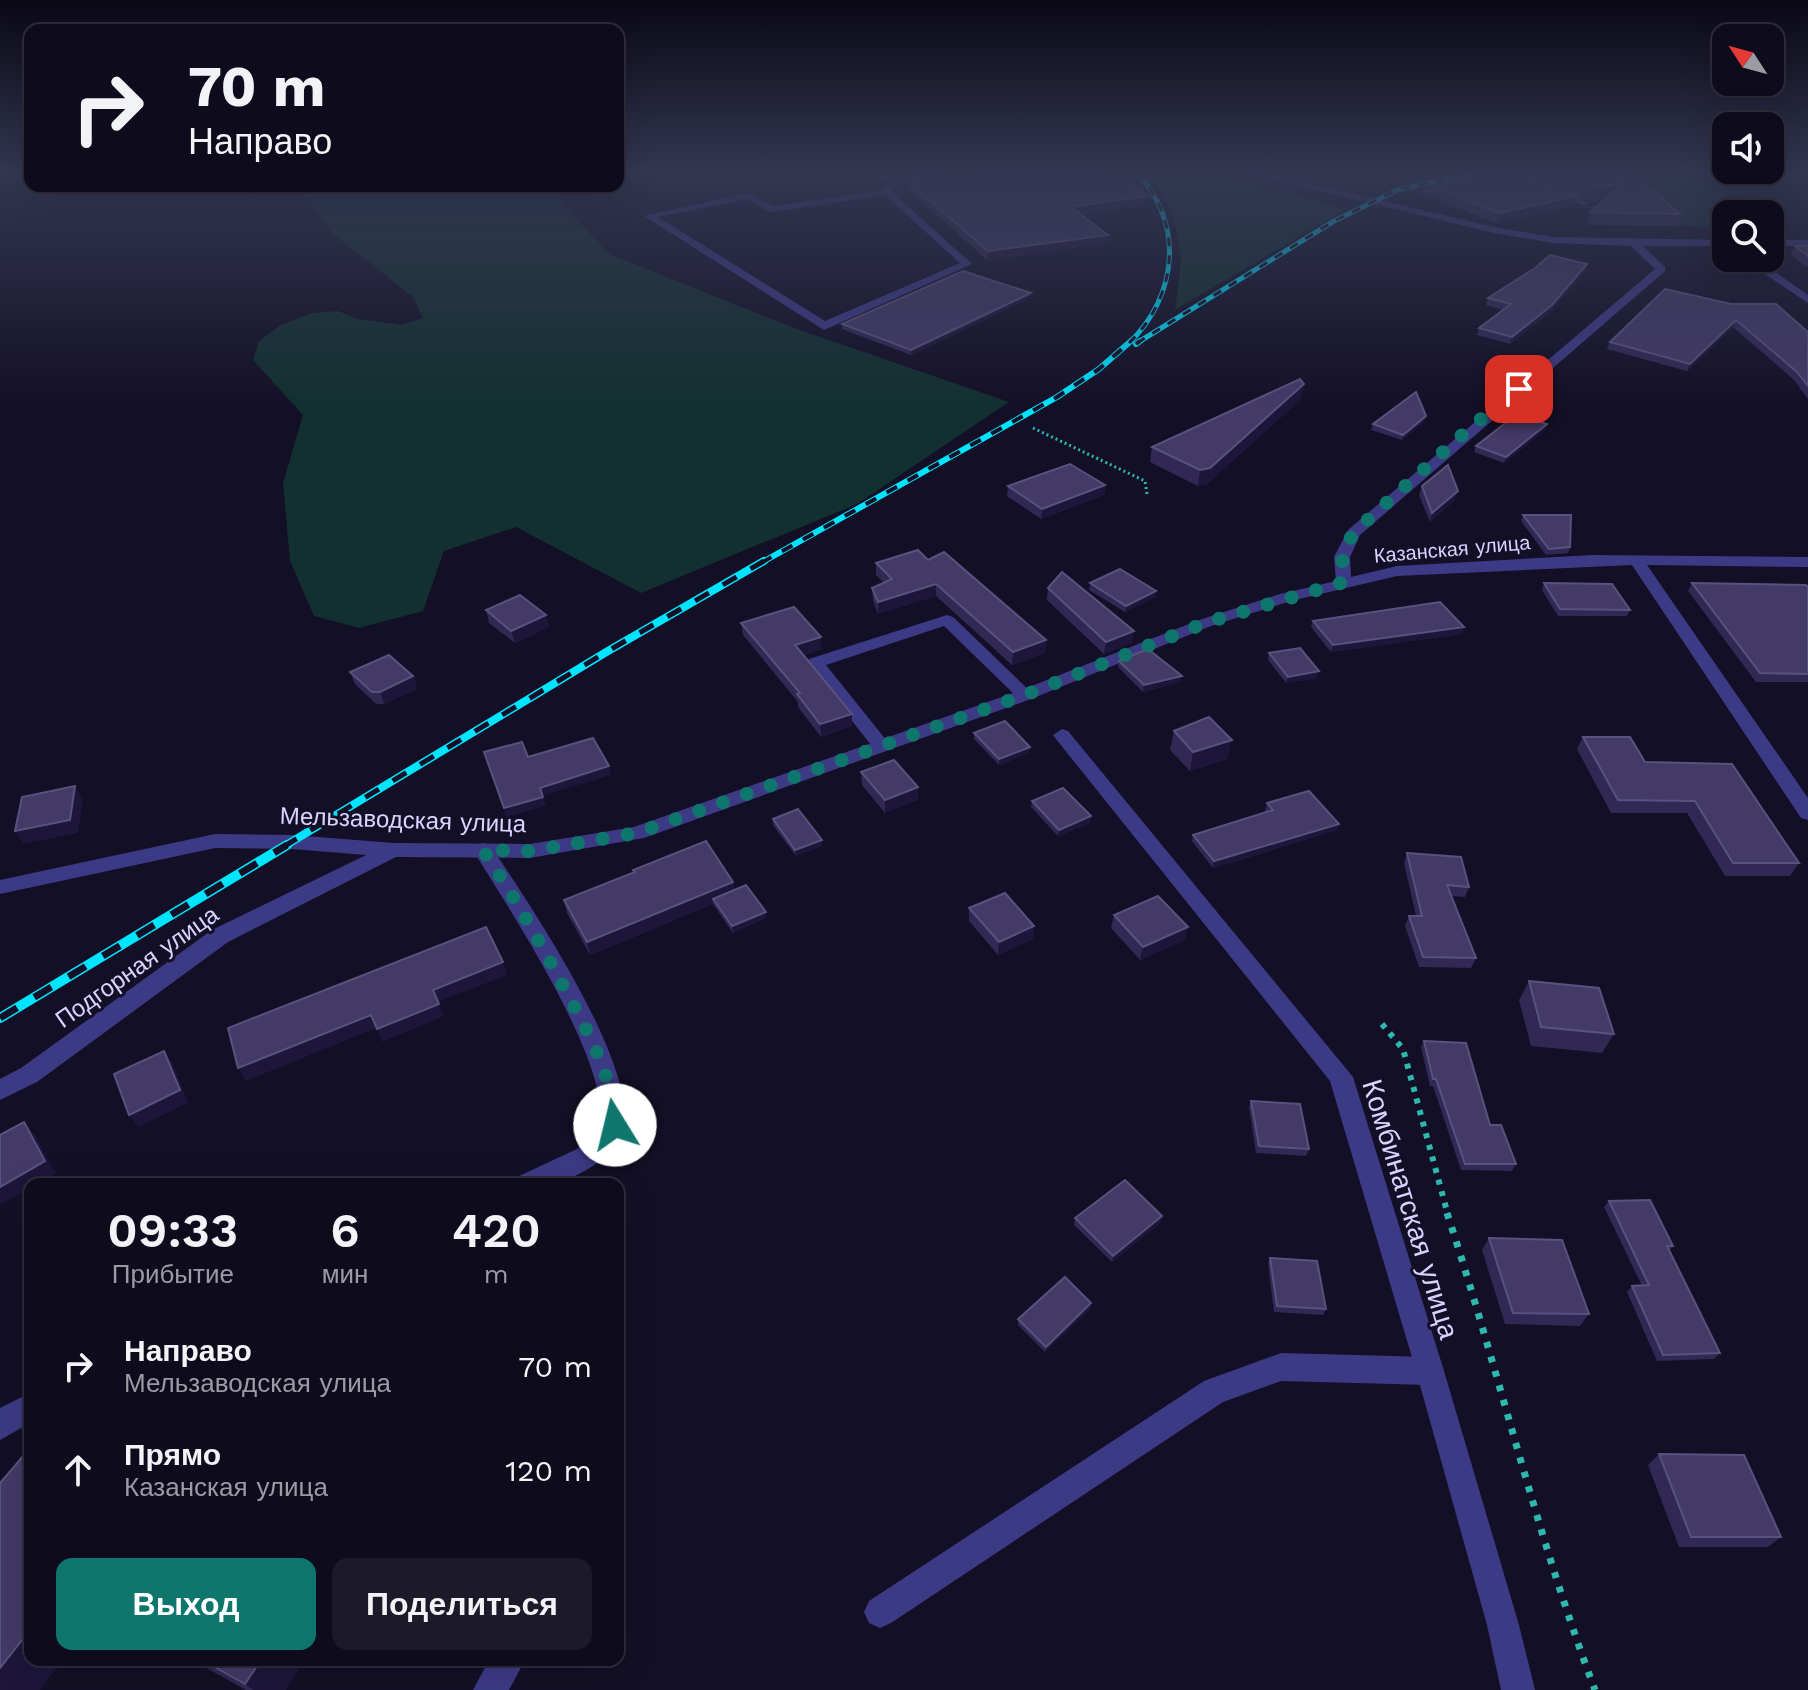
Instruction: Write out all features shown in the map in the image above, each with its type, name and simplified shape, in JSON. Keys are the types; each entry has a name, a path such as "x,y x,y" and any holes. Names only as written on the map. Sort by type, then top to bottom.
{"street":[{"path":"704,251 824,326 967,264 954,251"},
{"path":"1344,582 1342,557 1353,533 1471,427 1544,370 1661,269 1642,251"},
{"path":"1770,272 1808,300"},
{"path":"1636,560 1808,813"},
{"name":"Казанская улица","path":"1025,695 1205,623 1344,582 1412,569 1499,563 1636,560 1808,562"},
{"path":"882,746 815,663 947,620 1025,695"},
{"name":"Мельзаводская улица","path":"0,887 215,841 292,842 394,850 530,851 637,833 1025,695"},
{"name":"Комбинатская улица","path":"1062,735 1341,1077 1430,1371 1503,1625 1518,1690"},
{"name":"Подгорная улица","path":"0,1090 29,1075 220,936 394,850"},
{"path":"483,850 532,925 601,1060 614,1104 615,1125 611,1137 598,1150 540,1178"},
{"path":"880,1612 1214,1391 1281,1367 1430,1371"},
{"path":"0,1425 24,1411"},
{"path":"490,1690 504,1666"}],"path":[{"path":"1033,428 1145,481 1147,494"},
{"path":"1382,1024 1403,1049 1435,1175 1487,1335 1571,1622 1595,1690"}],"green space":[{"path":"354,251 606,251 794,328 1009,402 857,504 641,593 516,527 444,551 423,611 359,628 314,616 290,561 283,483 303,415 253,360 259,341 281,325 312,313 338,311 358,319 402,325 423,318 413,297"},
{"path":"1180,251 1275,251 1175,310"}],"building":[{"path":"1550,255 1587,264 1552,305 1512,337 1479,328 1511,304 1488,298"},
{"path":"963,271 1031,293 911,350 842,324"},
{"path":"1665,289 1731,304 1776,304 1808,332 1808,386 1797,372 1736,320 1690,364 1610,342"},
{"path":"1300,379 1304,384 1210,468 1200,470 1152,447"},
{"path":"1416,392 1426,416 1403,435 1373,424"},
{"path":"1517,414 1547,424 1506,457 1476,446"},
{"path":"1070,464 1105,485 1042,509 1008,486"},
{"path":"1448,465 1458,491 1432,513 1422,486"},
{"path":"1523,515 1571,515 1570,547 1549,549"},
{"path":"918,550 928,560 944,552 1046,640 1013,652 936,584 878,602 872,588 892,579 876,563"},
{"path":"1120,569 1156,591 1126,606 1090,583"},
{"path":"1062,572 1134,631 1106,642 1048,588"},
{"path":"1544,583 1612,584 1630,610 1560,609"},
{"path":"1692,583 1806,585 1808,674 1760,673"},
{"path":"520,595 546,615 511,631 486,610"},
{"path":"1440,602 1464,627 1333,645 1313,621"},
{"path":"794,607 821,637 795,645 852,714 820,724 797,694 800,693 741,623"},
{"path":"1300,648 1319,671 1288,677 1269,653"},
{"path":"1148,649 1182,676 1144,685 1119,661"},
{"path":"389,655 413,676 380,692 372,692 350,672"},
{"path":"1209,717 1232,740 1193,752 1174,731"},
{"path":"1005,721 1030,747 999,759 974,733"},
{"path":"1583,737 1630,737 1645,762 1732,764 1799,863 1733,863 1695,801 1618,800"},
{"path":"593,738 609,766 540,788 543,797 504,808 484,752 522,742 528,757"},
{"path":"894,760 918,787 885,800 861,772"},
{"path":"75,786 70,820 15,831 22,797"},
{"path":"1063,788 1091,816 1059,830 1032,801"},
{"path":"1309,791 1339,824 1214,861 1193,835 1273,810 1267,803"},
{"path":"798,809 822,840 795,850 773,819"},
{"path":"706,841 733,882 587,942 564,900"},
{"path":"1407,853 1461,857 1469,887 1447,885 1476,958 1423,957 1409,916 1422,916"},
{"path":"746,885 766,912 732,926 713,899"},
{"path":"1005,893 1034,926 999,942 969,908"},
{"path":"1158,896 1188,927 1143,947 1114,915"},
{"path":"486,927 503,962 433,990 439,1004 377,1029 371,1015 238,1068 228,1028"},
{"path":"1529,981 1599,988 1614,1034 1541,1027"},
{"path":"1424,1041 1466,1043 1490,1125 1501,1125 1516,1164 1465,1164 1436,1079 1433,1079"},
{"path":"164,1051 180,1090 129,1115 114,1074"},
{"path":"1251,1101 1300,1104 1309,1149 1259,1146"},
{"path":"24,1122 45,1161 0,1187 0,1135"},
{"path":"1125,1180 1162,1216 1113,1256 1075,1218"},
{"path":"1650,1200 1673,1246 1667,1246 1720,1353 1663,1355 1632,1286 1649,1285 1609,1201"},
{"path":"1489,1238 1562,1240 1589,1314 1513,1313"},
{"path":"1270,1258 1317,1261 1326,1309 1277,1306"},
{"path":"1065,1277 1091,1303 1046,1347 1018,1319"},
{"path":"1659,1454 1744,1455 1781,1537 1691,1537"},
{"path":"24,1455 24,1638 0,1668 0,1483"},
{"path":"213,1666 257,1666 245,1684"}],"railway":[{"path":"1130,342 1158,303 1166,281 1169,251"},
{"path":"1139,342 1286,251"},
{"path":"761,563 1057,397 1099,369 1130,342"},
{"path":"283,847 764,561"},
{"path":"0,1018 287,845"}],"route":[{"path":"615,1125 614,1104 601,1060 525,912 483,850 530,851 637,833 1025,695 1205,623 1344,582 1342,557 1353,533 1471,427 1519,389"}]}
